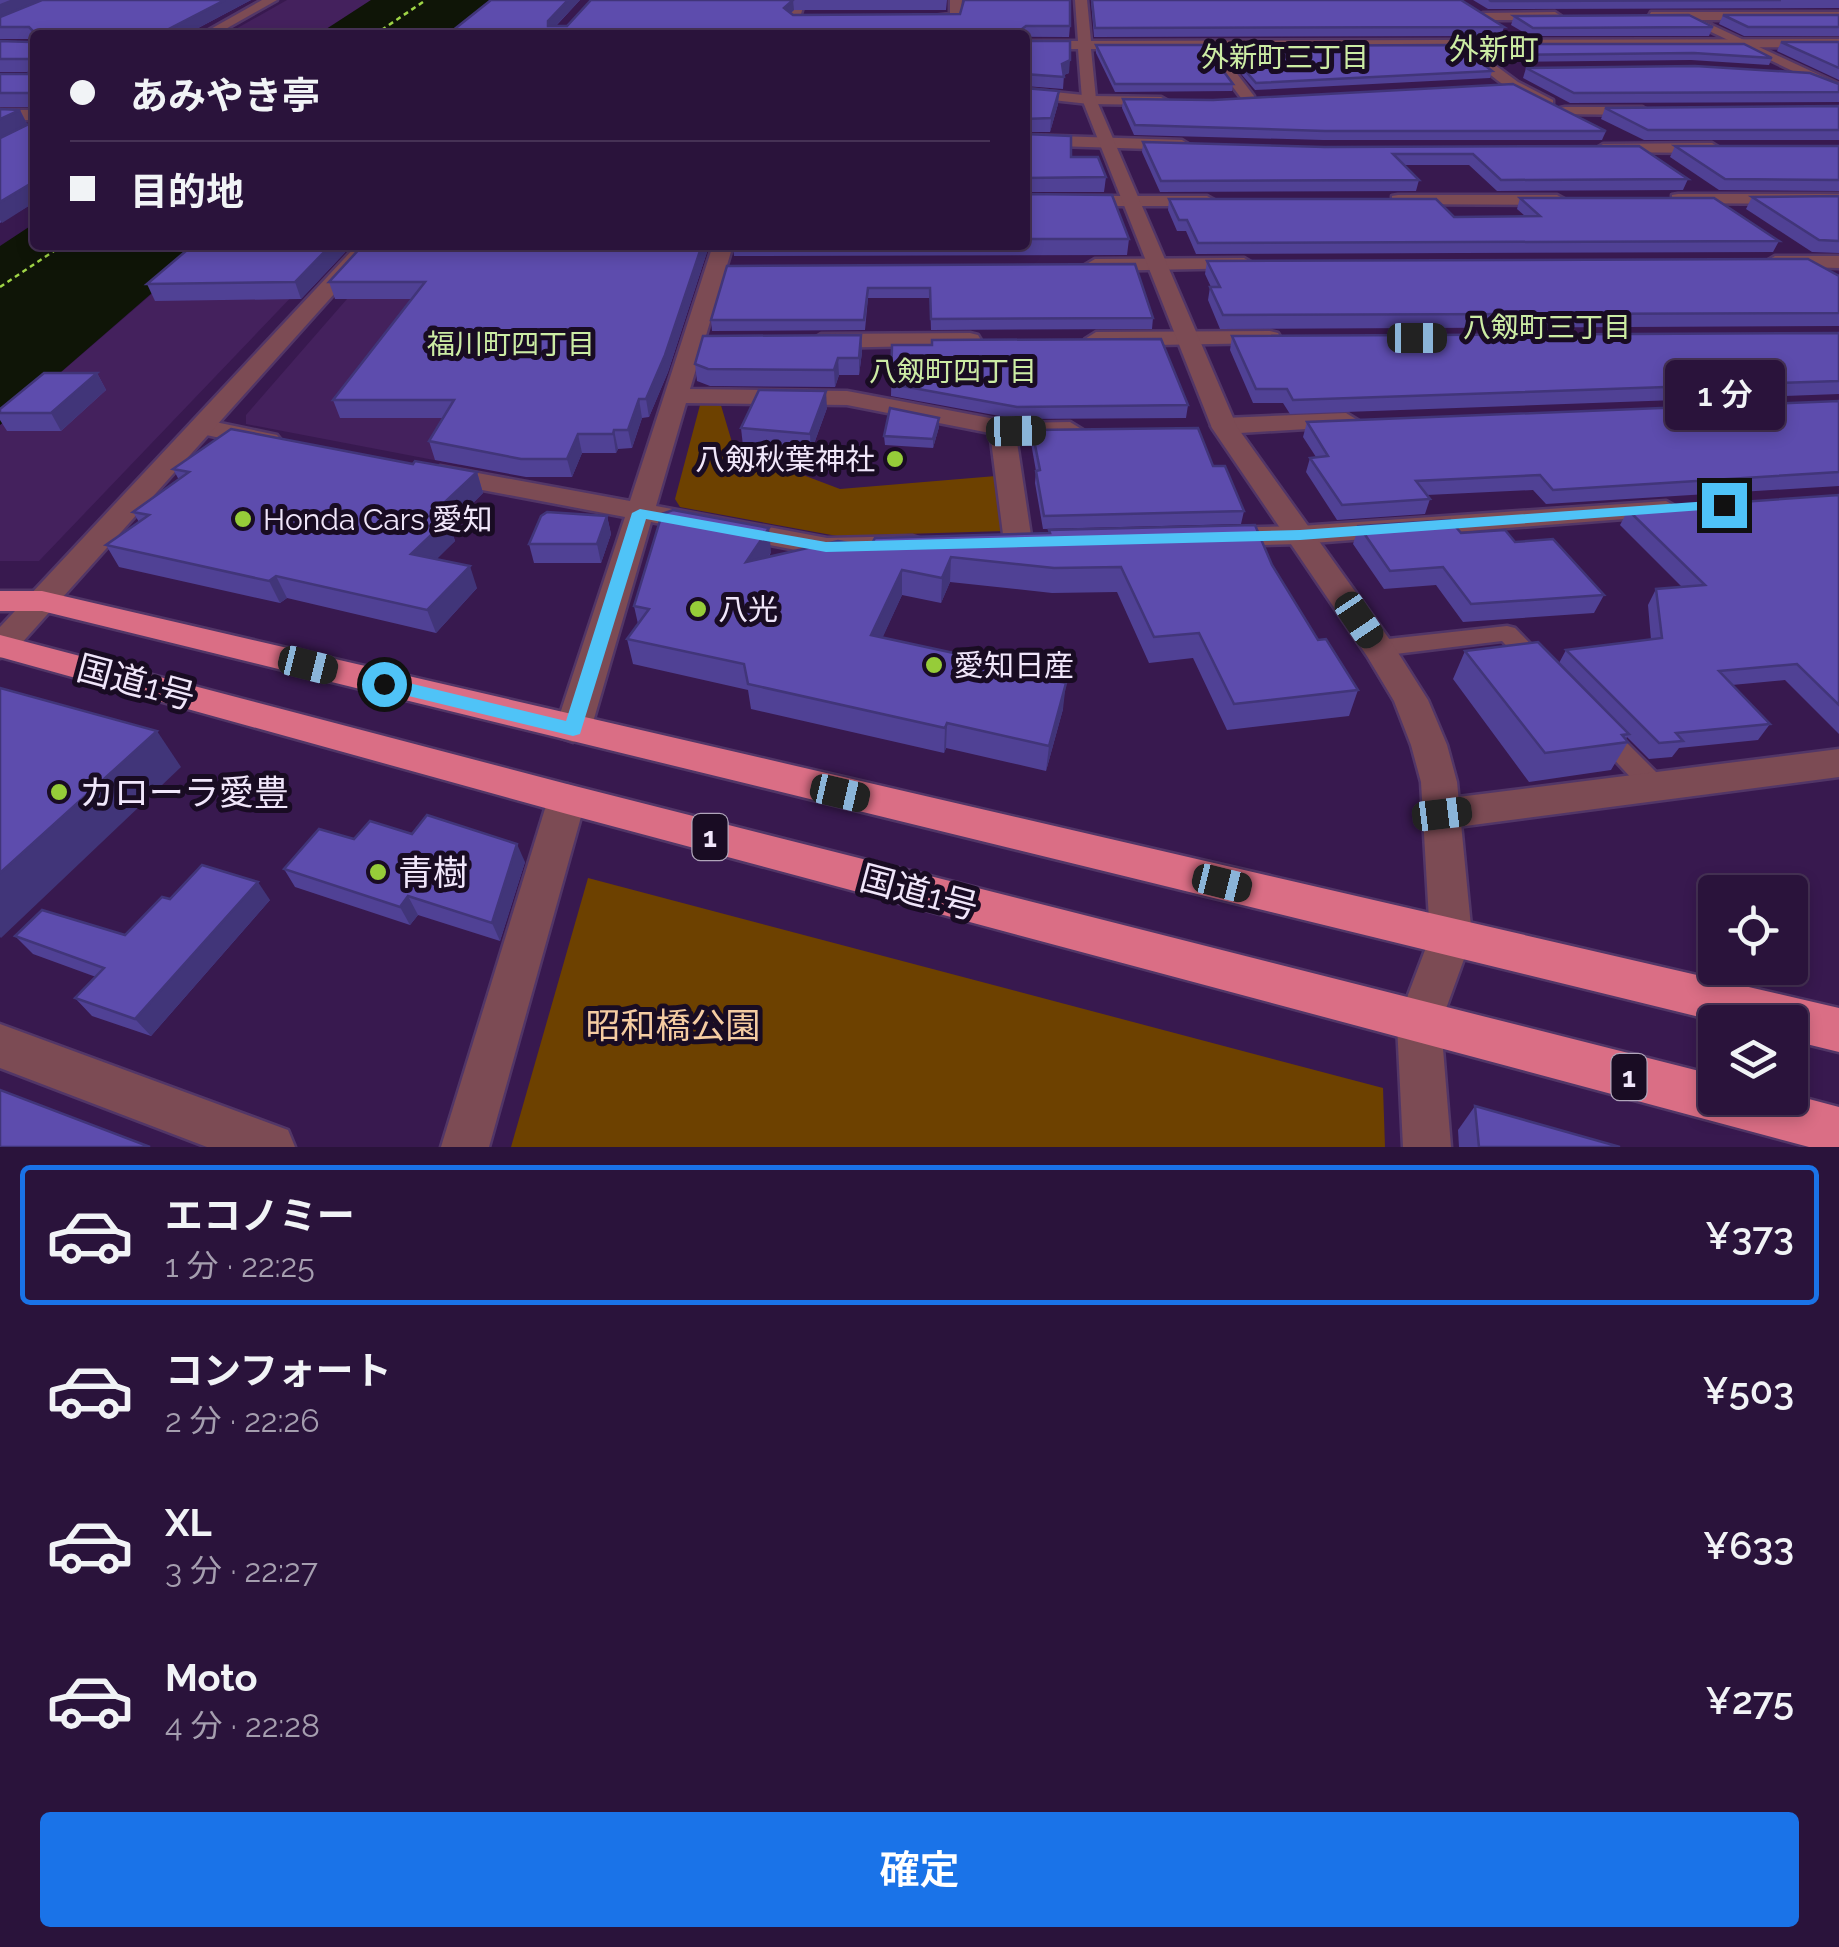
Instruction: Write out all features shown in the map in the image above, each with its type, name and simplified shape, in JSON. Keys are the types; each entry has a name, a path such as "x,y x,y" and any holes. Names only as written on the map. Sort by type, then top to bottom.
{"highway":[{"name":"国道1号","path":"0,602 42,601 1839,1030"},
{"name":"国道1号","path":"0,646 567,800 1839,1131"}],"street":[{"path":"215,30 271,0"},
{"path":"790,30 800,0"},
{"path":"902,18 956,18 956,0"},
{"path":"1081,0 1089,99 1187,338 1218,428 1379,648 1411,700 1430,745 1440,782 1451,938 1419,1024 1426,1147"},
{"path":"1649,0 1839,90"},
{"path":"1470,8 1525,43"},
{"path":"1484,16 1574,16"},
{"path":"1629,16 1839,16"},
{"path":"794,18 812,18"},
{"path":"1030,45 1839,43"},
{"path":"1207,44 1250,99"},
{"path":"1460,44 1494,78 1513,77 1565,111 1639,148 1746,220"},
{"path":"1770,73 1839,75"},
{"path":"1030,93 1176,101"},
{"path":"1230,100 1268,98"},
{"path":"1565,111 1663,110"},
{"path":"0,115 30,115"},
{"path":"1030,140 1205,146"},
{"path":"1580,148 1730,148"},
{"path":"1657,200 1839,198"},
{"path":"1383,200 1579,200"},
{"path":"1030,202 1227,201"},
{"path":"1776,241 1839,284"},
{"path":"0,646 363,250"},
{"path":"573,729 676,396 703,342 726,259"},
{"path":"1748,262 1839,262"},
{"path":"1076,265 1274,264"},
{"path":"1068,339 1286,338"},
{"path":"792,341 990,340"},
{"path":"676,396 847,398 1016,431 1092,430"},
{"path":"1218,428 1363,421"},
{"path":"201,427 296,446"},
{"path":"1016,431 1004,440 1018,542"},
{"path":"411,468 826,547 942,544"},
{"path":"1187,538 1300,535 1685,508"},
{"path":"1442,814 1839,763"},
{"path":"466,1147 567,800"},
{"path":"0,1046 271,1147"}],"lane":[{"path":"1379,648 1508,633 1548,674"},
{"path":"1588,716 1654,786"}],"shaded area":[{"path":"287,0 371,0 325,30 234,30"},
{"path":"371,0 499,0 464,30 325,30"},
{"path":"30,226 30,250 198,253 0,425 0,246"},
{"path":"336,250 39,561 0,561 0,425 197,255"},
{"path":"390,250 409,250 557,301 460,465 246,424 246,415"}],"green space":[{"path":"704,402 720,402 734,449 840,489 996,476 1005,531 837,536 680,507 675,499"},
{"name":"昭和橋公園","path":"588,878 1383,1088 1385,1147 511,1147"}],"building":[{"path":"42,0 225,0 167,30 32,30 0,27 0,17"},
{"path":"491,0 568,0 548,21 548,26 567,26 591,0 793,0 784,8 793,15 960,14 964,0 1070,0 1070,26 1026,26 1022,30 453,30"},
{"path":"1092,0 1461,0 1504,27 1095,28"},
{"path":"1489,0 1781,0 1491,1"},
{"path":"1689,15 1713,27 1533,28 1514,16"},
{"path":"1723,15 1839,15 1839,27 1748,27"},
{"path":"0,41 29,42 30,60 0,59"},
{"path":"1030,41 1070,41 1070,60 1062,64 1064,77 1030,74"},
{"path":"1781,42 1839,42 1839,68"},
{"path":"1486,44 1744,44 1772,58 1694,53 1501,55"},
{"path":"1096,45 1204,45 1233,84 1115,84"},
{"path":"1459,45 1492,71 1256,83 1224,46"},
{"path":"1695,66 1810,73 1839,84 1839,92 1574,93 1526,68"},
{"path":"30,68 30,93 0,93 0,74 28,74"},
{"path":"1513,84 1606,131 1325,131 1135,125 1123,99 1213,100"},
{"path":"1030,88 1059,91 1051,118 1030,119"},
{"path":"1839,106 1839,130 1648,130 1605,108"},
{"path":"30,108 30,184 0,202 0,138 29,124"},
{"path":"0,109 20,110 0,119"},
{"path":"1030,134 1071,136 1071,157 1098,157 1106,177 1030,178"},
{"path":"1143,142 1325,147 1639,146 1688,179 1501,180 1473,154 1393,154 1419,180 1161,181"},
{"path":"1675,146 1839,146 1839,180 1725,179"},
{"path":"1030,194 1112,195 1129,239 1030,239"},
{"path":"1839,196 1839,241 1819,240 1752,197"},
{"path":"1520,198 1714,198 1779,241 1198,243 1187,220 1179,220 1169,199 1436,199 1454,217 1540,216"},
{"path":"187,250 326,250 295,282 147,284"},
{"path":"358,250 700,250 665,355 646,399 639,399 628,430 578,434 567,459 521,459 429,441 454,400 333,400 425,282 329,282"},
{"path":"1808,259 1839,276 1839,313 1223,315 1210,287 1220,287 1207,261"},
{"path":"1135,264 1153,318 931,319 930,288 868,288 864,320 711,320 727,266"},
{"path":"1839,333 1839,381 1293,400 1287,389 1256,389 1232,336"},
{"path":"861,335 859,358 838,358 834,370 708,369 695,364 703,336"},
{"path":"1161,339 1188,405 1017,407 891,384 892,345 932,345 932,340"},
{"path":"44,373 97,373 51,413 0,413 0,409"},
{"path":"759,390 826,391 810,434 741,428"},
{"path":"1839,401 1839,472 1553,490 1540,475 1416,481 1430,499 1342,505 1310,458 1328,456 1307,422"},
{"path":"890,408 939,418 933,439 884,436"},
{"path":"1198,428 1213,466 1225,466 1244,511 1044,516 1032,430"},
{"path":"231,429 413,464 415,461 477,472 430,516 447,520 411,554 470,566 427,610 276,576 269,581 106,545 149,515 133,512 189,472 173,469"},
{"path":"1839,495 1839,705 1797,664 1719,671 1770,724 1676,733 1683,741 1659,743 1566,650 1662,638 1656,589 1705,585 1628,510"},
{"path":"673,510 769,528 746,562 838,541 870,547 875,538 1255,525 1272,565 1318,640 1326,639 1358,690 1234,704 1199,633 1154,637 1121,567 1054,568 951,557 942,578 902,570 871,635 972,657 970,663 1066,683 1049,746 947,723 945,728 748,684 744,664 627,639 649,609 634,606 662,514"},
{"path":"547,512 607,516 597,544 529,544 541,516"},
{"path":"1450,520 1461,533 1505,530 1515,542 1553,539 1604,595 1471,604 1443,567 1390,571 1359,526"},
{"path":"1538,642 1629,734 1622,735 1628,742 1545,753 1465,651"},
{"path":"0,688 157,731 0,873"},
{"path":"427,815 517,844 492,923 408,896 400,907 284,869 319,829 354,839 370,821 412,834"},
{"path":"202,865 258,882 135,1019 75,998 104,968 15,936 42,910 125,935 162,897 170,899"},
{"path":"0,1090 150,1147 0,1147"},
{"path":"1475,1106 1620,1147 1479,1147"}],"ferry route":[{"path":"381,30 426,0"},
{"path":"0,287 56,250"}],"place":[{"name":"八剱秋葉神社","path":"895,459"},
{"name":"Honda Cars 愛知","path":"243,519"},
{"name":"八光","path":"698,609"},
{"name":"愛知日産","path":"934,665"},
{"name":"カローラ愛豊","path":"59,792"},
{"name":"青樹","path":"378,872"}],"district":[{"name":"外新町","path":"1494,49"},
{"name":"外新町三丁目","path":"1285,57"},
{"name":"八剱町三丁目","path":"1547,327"},
{"name":"福川町四丁目","path":"511,344"},
{"name":"八剱町四丁目","path":"953,371"}],"route":[{"path":"384,684 573,729 640,513 826,547 1300,535 1724,505"}]}
